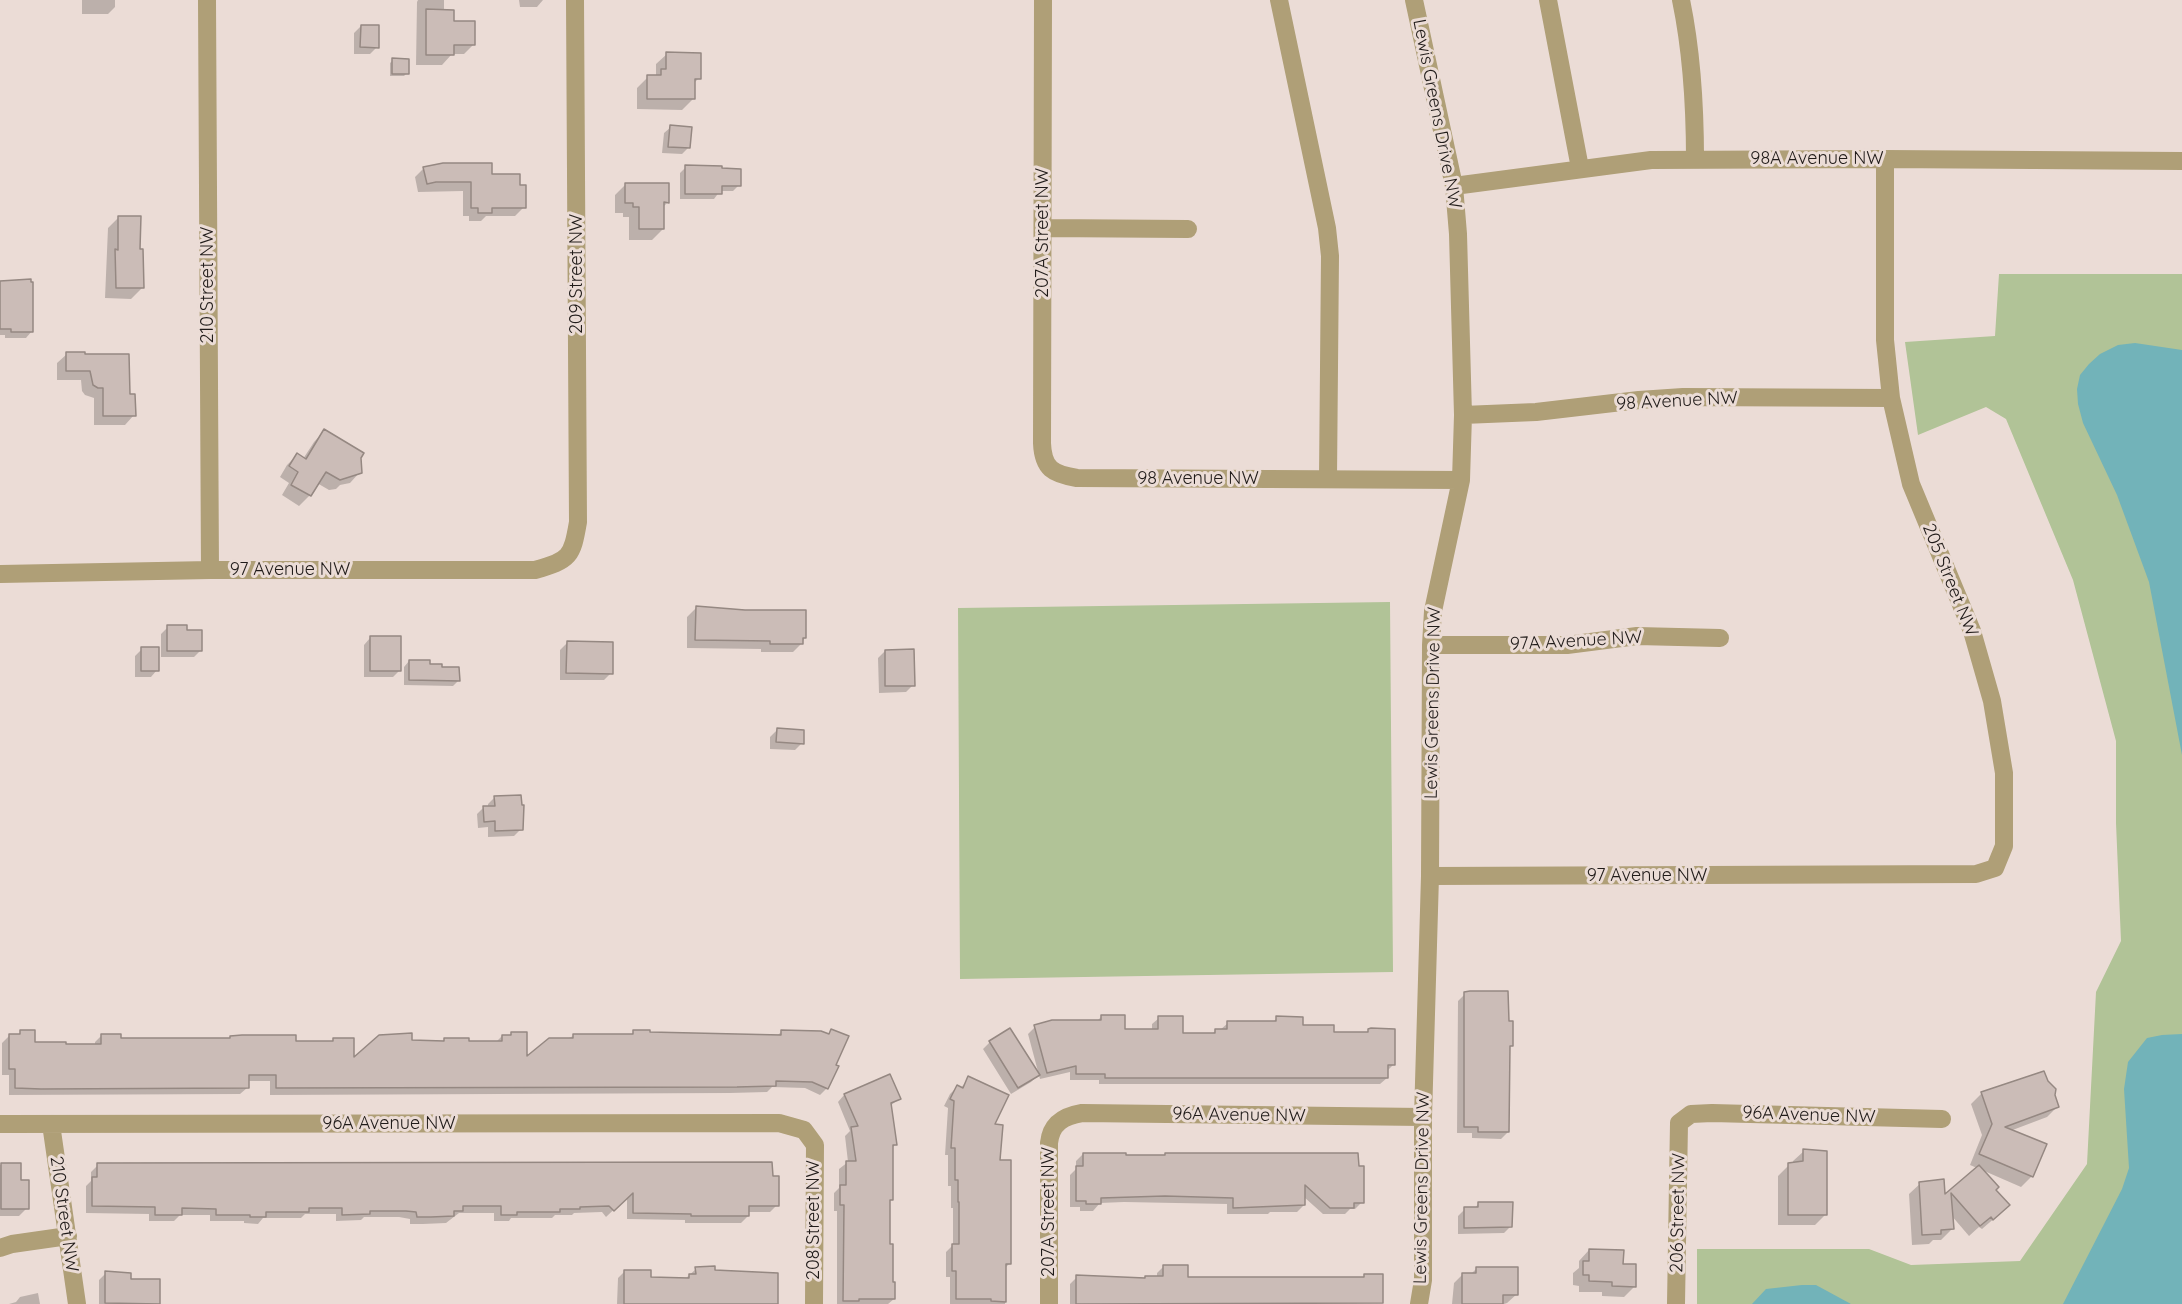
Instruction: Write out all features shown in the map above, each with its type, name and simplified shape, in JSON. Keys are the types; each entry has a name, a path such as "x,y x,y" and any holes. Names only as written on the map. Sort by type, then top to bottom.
{"street":[{"name":"210 Street NW","path":"207,0 210,570"},
{"name":"209 Street NW","path":"573,548 578,522 575,0"},
{"name":"207A Street NW","path":"1043,0 1042,443 1046,465"},
{"path":"1279,0 1327,228 1330,256 1328,478"},
{"name":"Lewis Greens Drive NW","path":"1414,0 1454,186 1459,244 1463,415 1461,480 1433,611 1431,645 1430,876 1423,1117 1423,1280 1419,1304"},
{"path":"1548,0 1580,168"},
{"path":"1681,0 1692,63 1695,159"},
{"name":"205 Street NW","path":"1864,876 1976,874 1995,868 2004,846 2004,773 1992,701 1972,631 1911,484 1890,398 1885,340 1885,159"},
{"name":"98A Avenue NW","path":"1454,186 1651,160 2182,161"},
{"path":"1043,228 1188,229"},
{"name":"98 Avenue NW","path":"1463,415 1536,412 1683,397 1890,398"},
{"name":"98 Avenue NW","path":"1046,465 1060,475 1077,478 1461,480"},
{"name":"97 Avenue NW","path":"0,574 210,570 536,570 555,564 567,557 573,548"},
{"name":"97A Avenue NW","path":"1431,645 1567,645 1637,636 1720,638"},
{"name":"97 Avenue NW","path":"1430,876 1864,876"},
{"name":"96A Avenue NW","path":"1057,1122 1065,1116 1082,1113 1423,1117"},
{"name":"96A Avenue NW","path":"1679,1123 1691,1114 1712,1113 1942,1119"},
{"name":"207A Street NW","path":"1049,1304 1049,1143 1052,1129 1057,1122"},
{"name":"96A Avenue NW","path":"0,1124 779,1123"},
{"name":"208 Street NW","path":"779,1123 804,1130 814,1145 814,1304"},
{"name":"206 Street NW","path":"1676,1304 1679,1123"},
{"name":"210 Street NW","path":"51,1124 77,1304"},
{"path":"0,1248 12,1244 68,1236"}],"green space":[{"path":"1999,274 2182,274 2182,1304 1697,1304 1697,1249 1869,1249 1911,1265 2020,1261 2087,1164 2096,992 2121,941 2116,823 2116,741 2073,580 2006,419 1986,407 1918,435 1905,342 1995,336"},
{"path":"1390,602 1393,972 960,979 958,608"}],"water":[{"path":"2135,343 2182,350 2182,755 2149,582 2117,495 2083,423 2078,404 2077,389 2080,375 2089,364 2100,354 2118,345"},
{"path":"2182,1034 2182,1304 2063,1304 2122,1189 2129,1168 2124,1089 2128,1062 2147,1038"},
{"path":"1816,1285 1851,1304 1752,1304 1766,1289"}],"building":[{"path":"426,9 454,10 454,21 475,21 475,45 454,45 454,55 426,55"},
{"path":"361,25 379,25 379,48 360,47"},
{"path":"666,52 701,53 701,79 695,79 695,99 647,99 647,75 661,75 661,69 666,69"},
{"path":"392,58 409,59 409,74 392,74"},
{"path":"670,125 692,127 690,148 668,147"},
{"path":"443,163 492,163 492,174 520,174 520,185 526,185 526,208 492,208 492,213 478,213 478,208 471,208 471,182 427,184 423,167"},
{"path":"685,165 741,169 741,186 722,186 722,194 685,194"},
{"path":"625,183 669,183 669,203 664,202 664,229 639,229 639,207 633,207 633,203 625,203"},
{"path":"118,216 141,216 140,249 143,249 144,288 116,288 115,249 118,250"},
{"path":"31,279 33,282 33,332 11,332 11,329 0,329 0,281"},
{"path":"66,352 129,354 130,394 135,394 136,416 103,416 103,388 93,385 90,371 66,371"},
{"path":"324,429 364,453 361,458 362,473 340,480 326,472 311,496 291,485 298,472 289,466 297,453 306,459"},
{"path":"696,606 745,610 806,610 806,638 803,638 803,644 695,640"},
{"path":"167,625 187,625 187,630 202,630 202,651 167,651"},
{"path":"370,636 401,636 401,671 370,671"},
{"path":"567,641 613,642 613,674 566,673"},
{"path":"141,647 159,647 159,671 141,671"},
{"path":"914,649 915,686 885,686 885,650"},
{"path":"409,660 430,660 430,664 442,664 442,667 459,667 460,681 409,680"},
{"path":"777,728 804,730 804,744 776,742"},
{"path":"521,795 522,805 524,805 523,830 495,831 495,821 484,822 483,806 495,806 494,796"},
{"path":"1508,991 1509,1021 1513,1021 1513,1046 1510,1046 1509,1132 1478,1132 1478,1127 1464,1127 1464,992"},
{"path":"1101,1015 1125,1015 1125,1029 1158,1029 1158,1016 1183,1016 1183,1033 1215,1033 1215,1029 1227,1029 1227,1021 1276,1021 1276,1016 1303,1017 1303,1025 1334,1025 1334,1032 1368,1032 1371,1028 1395,1029 1395,1065 1388,1065 1388,1078 1105,1078 1105,1074 1076,1074 1076,1066 1047,1073 1034,1025 1052,1020 1101,1020"},
{"path":"1010,1028 1040,1075 1018,1088 989,1041"},
{"path":"831,1029 849,1036 828,1089 812,1082 776,1081 776,1086 737,1087 276,1088 276,1075 249,1075 249,1088 41,1089 15,1088 15,1069 9,1069 9,1034 20,1034 20,1030 35,1030 35,1042 66,1042 66,1044 101,1044 101,1034 121,1034 121,1038 230,1038 230,1036 242,1035 296,1035 296,1041 333,1041 333,1038 354,1038 354,1057 379,1035 412,1033 412,1040 444,1041 444,1038 469,1038 469,1041 502,1041 502,1035 511,1035 511,1032 527,1032 527,1056 549,1038 573,1038 573,1034 633,1034 633,1030 650,1030 650,1032 781,1035 781,1030 821,1031 829,1034"},
{"path":"2044,1071 2048,1081 2056,1089 2055,1095 2059,1107 2005,1127 2047,1144 2033,1177 1979,1154 1992,1124 1981,1092"},
{"path":"890,1074 901,1099 891,1103 897,1145 893,1145 893,1200 890,1200 890,1244 893,1244 895,1299 843,1301 844,1205 840,1205 840,1185 846,1185 846,1161 856,1161 851,1127 858,1126 844,1094"},
{"path":"968,1076 1009,1095 995,1124 1003,1125 1000,1160 1011,1160 1011,1264 1006,1264 1006,1302 991,1301 991,1299 956,1299 956,1271 952,1271 952,1244 959,1244 959,1202 958,1180 955,1180 955,1148 951,1148 954,1101 950,1099 957,1085 963,1088"},
{"path":"1803,1149 1827,1151 1827,1215 1788,1215 1788,1163 1803,1161"},
{"path":"1083,1153 1165,1155 1165,1153 1358,1153 1359,1166 1364,1166 1364,1203 1354,1203 1354,1208 1330,1208 1305,1185 1305,1205 1233,1208 1233,1198 1165,1196 1101,1198 1101,1204 1086,1204 1086,1201 1076,1201 1076,1166 1083,1166"},
{"path":"772,1162 773,1176 779,1176 779,1206 749,1206 749,1216 633,1213 633,1193 614,1211 609,1206 580,1207 580,1209 560,1209 560,1212 517,1212 517,1215 501,1215 501,1206 463,1206 463,1211 454,1211 454,1216 417,1217 416,1212 406,1211 370,1211 370,1214 342,1215 342,1208 309,1208 309,1212 266,1212 266,1217 250,1217 250,1215 216,1215 216,1209 182,1208 182,1215 155,1215 155,1207 92,1206 92,1177 97,1177 97,1163"},
{"path":"1,1163 21,1163 21,1180 29,1180 29,1209 1,1209"},
{"path":"1979,1165 1999,1187 1996,1190 2010,1205 1993,1220 1991,1217 1980,1226 1951,1193 1954,1229 1941,1230 1941,1234 1922,1235 1919,1182 1944,1179 1945,1194"},
{"path":"1478,1202 1513,1202 1512,1227 1464,1228 1464,1207 1478,1207"},
{"path":"1589,1249 1624,1250 1623,1264 1636,1264 1636,1287 1612,1286 1612,1282 1589,1281 1589,1275 1583,1275 1583,1261 1589,1261"},
{"path":"1163,1265 1188,1265 1188,1277 1364,1277 1364,1274 1383,1274 1383,1303 1076,1304 1076,1275 1145,1278 1145,1276 1163,1276"},
{"path":"715,1266 715,1270 778,1273 778,1304 624,1304 624,1270 651,1270 651,1277 689,1278 689,1274 696,1274 695,1267"},
{"path":"1476,1267 1518,1267 1518,1295 1503,1295 1503,1304 1462,1304 1462,1273 1476,1273"},
{"path":"105,1271 131,1273 131,1279 160,1279 160,1304 105,1303"}]}
